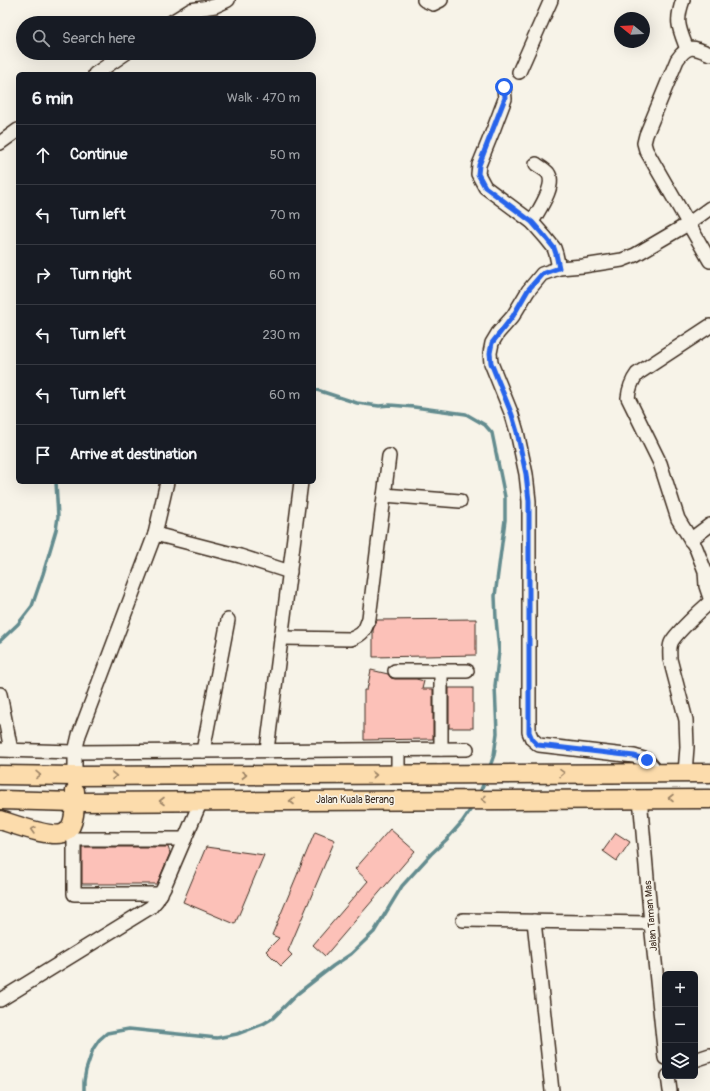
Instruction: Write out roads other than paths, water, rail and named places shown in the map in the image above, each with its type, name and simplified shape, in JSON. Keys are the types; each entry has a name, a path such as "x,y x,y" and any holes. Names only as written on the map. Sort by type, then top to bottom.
{"highway":[{"path":"0,775 75,776 710,773"},
{"path":"0,820 51,834 70,836 75,802 75,776"},
{"name":"Jalan Kuala Berang","path":"0,800 75,802 640,798 710,799"}],"street":[{"path":"181,16 191,10 215,6 228,0"},
{"path":"424,0 433,4 441,0"},
{"path":"519,72 551,0"},
{"path":"683,0 678,12 678,24 687,49"},
{"path":"710,54 694,47 687,49 682,53 677,60 644,143 646,150 710,261"},
{"path":"98,72 116,60"},
{"path":"504,87 505,98 479,165 478,174 485,187 532,222 554,248 559,268"},
{"path":"0,143 16,131"},
{"path":"532,222 548,193 551,183 549,174 536,164"},
{"path":"658,773 647,760 634,756 538,745 532,739 529,732 529,501 526,474 512,415 491,363 490,353 492,343 513,316 528,290 542,274 559,268 622,260 645,250 688,224 710,208"},
{"path":"710,326 637,374 632,381 628,398 662,467 678,519 696,548 705,571 706,586 710,598"},
{"path":"281,638 352,639 360,636 365,629 369,618 389,456"},
{"path":"75,776 75,752 79,735 155,534 166,484"},
{"path":"267,750 301,484"},
{"path":"384,495 460,501"},
{"path":"690,540 710,525"},
{"path":"155,534 233,554 290,572"},
{"path":"684,773 687,747 686,720 669,650 671,642 676,635 710,602"},
{"path":"203,751 228,620"},
{"path":"395,671 467,671"},
{"path":"441,671 441,750"},
{"path":"0,694 5,750 75,752 467,749"},
{"path":"398,750 398,774"},
{"name":"Jalan Taman Mas","path":"640,798 663,1043"},
{"path":"0,1000 151,907 161,894 201,801"},
{"path":"161,894 74,894 70,836 185,839"},
{"path":"464,920 651,922"},
{"path":"534,921 552,1091"},
{"path":"698,1059 710,1055"},
{"path":"668,1079 670,1091"}],"waterway":[{"path":"316,390 357,403 379,406 390,405 414,407 466,414 485,425 492,433 505,497 505,520 495,596 499,651 495,686 497,733 494,755 489,769"},
{"path":"0,641 18,624 32,606 56,530 58,517 56,484"},
{"path":"479,795 485,780"},
{"path":"84,1091 86,1070 93,1049 99,1040 107,1033 129,1029 217,1038 237,1034 263,1024 273,1018 297,994 351,954 374,932 402,886 462,822 473,806"}]}
